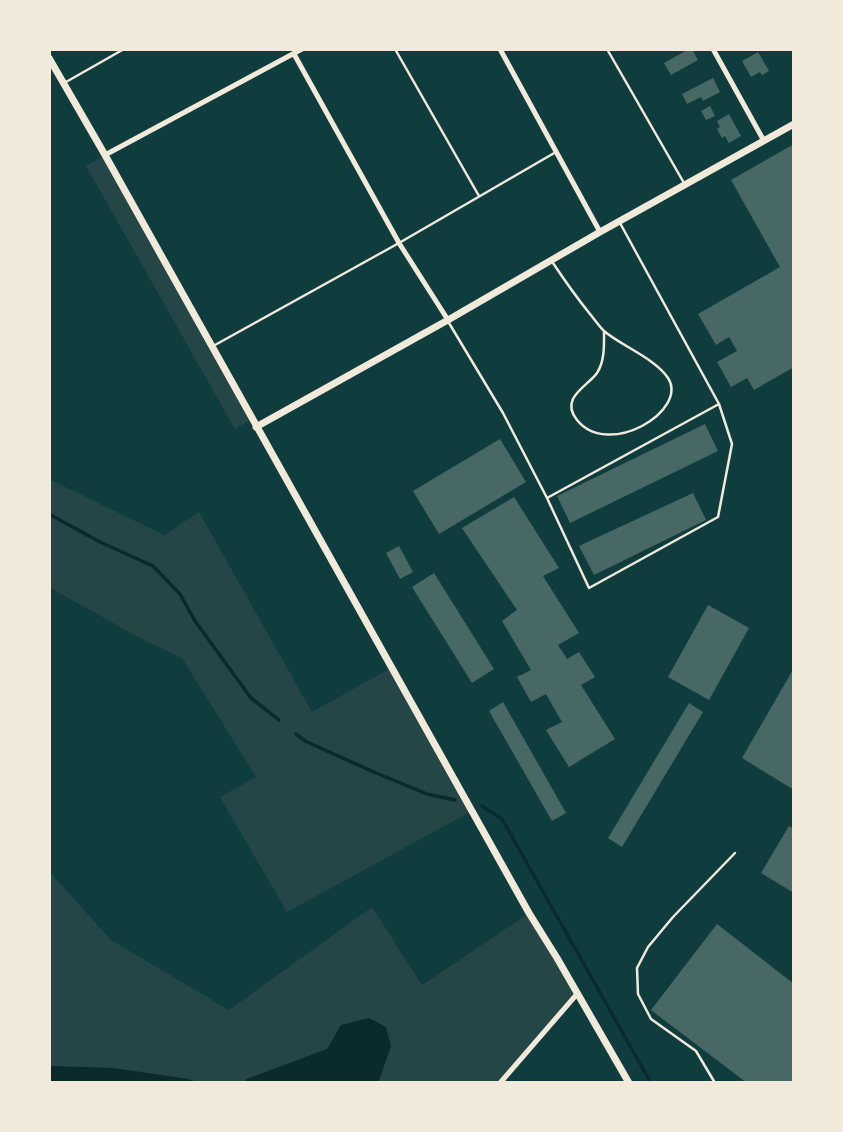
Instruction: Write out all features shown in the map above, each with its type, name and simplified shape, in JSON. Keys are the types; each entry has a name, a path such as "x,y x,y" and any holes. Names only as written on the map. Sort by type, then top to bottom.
{"street":[{"path":"105,155 302,49"},
{"path":"500,49 600,232"},
{"path":"713,49 764,141"},
{"path":"294,54 399,243 448,320"},
{"path":"49,58 529,913 629,1083"},
{"path":"257,428 794,124"},
{"path":"500,1083 577,994"}],"lane":[{"path":"63,83 124,49"},
{"path":"395,49 479,196"},
{"path":"607,49 685,185"},
{"path":"212,347 556,152"},
{"path":"448,320 503,413 589,588 718,517 732,444 719,404 619,221"},
{"path":"551,260 604,331 631,348 669,379 670,402 665,409 622,435 598,435 585,428 575,419 571,406 574,396 597,372 604,354 604,331"},
{"path":"547,498 719,404"},
{"path":"715,1083 695,1051 652,1019 638,994 637,968 648,947 673,917 735,853"}],"shaded area":[{"path":"105,155 252,419 235,429 86,166"},
{"path":"49,479 164,535 199,512 312,712 391,668 472,811 287,912 220,797 256,777 182,658 140,638 49,587"},
{"path":"49,871 111,940 229,1010 372,907 422,985 529,913 577,994 500,1083 378,1083 391,1046 341,1025 328,1049 247,1079 243,1083 200,1083 113,1069 49,1066"},
{"path":"369,1018 386,1027 391,1046 378,1083 243,1083 247,1079 327,1049 341,1025"},
{"path":"49,1066 113,1068 200,1083 49,1083"}],"building":[{"path":"692,49 698,60 671,75 664,63"},
{"path":"758,52 769,71 751,77 742,61"},
{"path":"713,78 720,92 703,101 701,97 687,104 682,94"},
{"path":"710,106 715,116 706,120 701,111"},
{"path":"729,114 741,136 729,143 717,129 720,127 717,121"},
{"path":"794,144 794,367 754,390 747,378 731,387 717,362 737,351 729,337 716,345 698,314 780,267 731,180"},
{"path":"705,424 718,451 570,523 557,496"},
{"path":"500,439 526,482 439,534 413,491"},
{"path":"693,493 706,520 594,575 579,546"},
{"path":"514,497 559,568 543,576 579,633 558,645 567,659 579,652 595,677 581,685 615,739 569,767 546,730 562,722 546,694 531,702 517,677 531,670 502,621 517,610 462,528"},
{"path":"399,546 413,572 400,579 386,553"},
{"path":"434,573 494,669 472,683 412,587"},
{"path":"708,605 749,628 709,700 668,677"},
{"path":"794,668 794,790 742,758"},
{"path":"503,702 566,813 552,821 489,711"},
{"path":"689,703 703,712 622,847 608,838"},
{"path":"789,826 794,829 794,893 761,873"},
{"path":"717,924 794,984 794,1083 747,1083 651,1010"}],"waterway":[{"path":"49,514 100,542 153,566 180,594 195,621 251,698 279,720"},
{"path":"296,734 305,741 376,773 427,794 455,800"},
{"path":"482,806 502,819 651,1083"}]}
